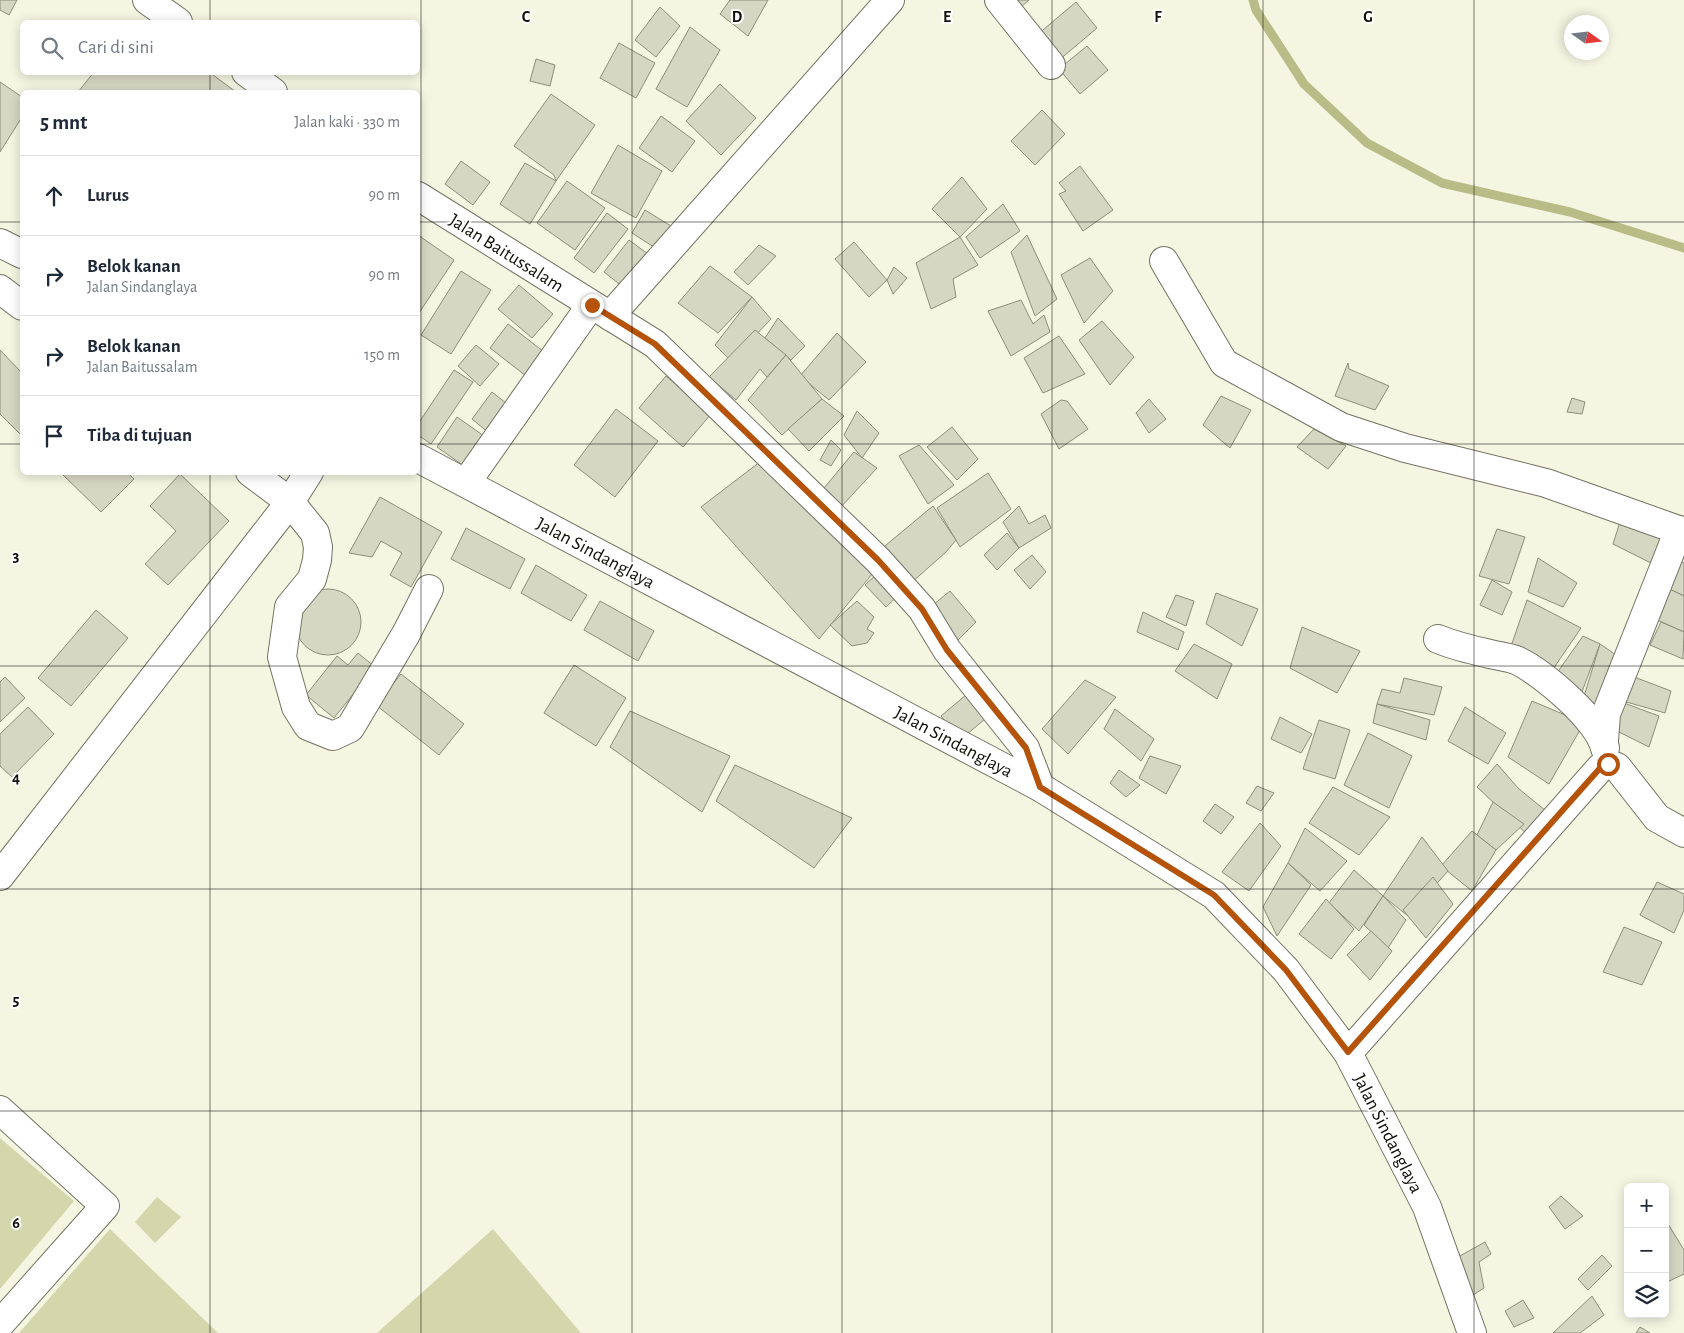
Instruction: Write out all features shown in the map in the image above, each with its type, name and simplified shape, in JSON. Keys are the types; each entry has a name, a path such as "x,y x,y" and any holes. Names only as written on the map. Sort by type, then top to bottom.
{"street":[{"path":"147,0 175,20"},
{"path":"466,482 601,310 890,0"},
{"path":"999,0 1051,65"},
{"path":"250,75 268,90"},
{"name":"Jalan Baitussalam","path":"420,197 655,344 878,560 922,609 947,650 1026,748 1040,787"},
{"path":"0,243 20,253"},
{"path":"1164,261 1224,363 1341,427 1405,448 1546,483 1681,531 1606,714 1606,753 1601,767 1348,1052"},
{"path":"0,289 20,304"},
{"name":"Jalan Sindanglaya","path":"420,459 1040,787 1214,895 1286,970 1348,1052 1427,1206 1472,1333"},
{"path":"254,475 290,502 315,533 318,547 312,579 289,607 282,657 296,707 308,726 333,736 350,728 406,634 429,589"},
{"path":"0,876 290,502 307,475"},
{"path":"1438,639 1456,646 1515,660 1536,672 1589,720 1606,753 1657,818 1684,833"},
{"path":"0,1110 104,1206 0,1324"}],"green space":[{"path":"0,1138 74,1201 0,1289"},
{"path":"157,1197 181,1217 155,1243 135,1222"},
{"path":"110,1229 218,1333 19,1333"},
{"path":"493,1229 581,1333 377,1333"}],"building":[{"path":"0,0 17,0 9,15 0,10"},
{"path":"730,0 768,0 748,36 720,14"},
{"path":"1012,0 1029,0 1020,8"},
{"path":"1076,2 1097,28 1058,61 1037,35"},
{"path":"660,7 680,26 656,57 635,40"},
{"path":"690,27 720,50 687,107 656,89"},
{"path":"619,43 655,63 636,98 600,78"},
{"path":"1087,46 1108,70 1080,94 1059,69"},
{"path":"536,59 555,65 550,86 530,81"},
{"path":"92,75 213,75 233,90 80,90"},
{"path":"0,82 20,96 20,120 0,152"},
{"path":"720,84 756,118 721,155 686,121"},
{"path":"551,94 595,125 556,181 554,175 514,146"},
{"path":"1042,110 1065,134 1035,165 1011,141"},
{"path":"661,116 695,141 672,172 639,148"},
{"path":"618,145 662,171 636,218 591,193"},
{"path":"461,161 490,182 473,205 445,184"},
{"path":"525,163 556,181 530,224 500,204"},
{"path":"1080,166 1113,210 1083,231 1059,194 1066,191 1059,183"},
{"path":"962,177 987,209 960,237 932,209"},
{"path":"567,181 605,208 575,250 537,223"},
{"path":"1003,204 1020,231 980,258 966,237"},
{"path":"645,210 671,226 657,249 632,233"},
{"path":"607,213 628,229 594,273 574,258"},
{"path":"1027,235 1057,299 1035,316 1011,252"},
{"path":"420,236 454,260 420,311"},
{"path":"960,237 978,265 953,279 956,297 931,309 916,263"},
{"path":"629,240 648,254 623,287 604,272"},
{"path":"854,242 887,280 869,297 835,259"},
{"path":"759,245 776,256 748,285 734,272"},
{"path":"1090,258 1113,291 1084,323 1061,275"},
{"path":"710,266 752,297 718,333 678,303"},
{"path":"894,267 907,278 893,294 887,280"},
{"path":"461,271 491,290 451,354 421,335"},
{"path":"519,285 553,314 532,338 498,309"},
{"path":"752,297 771,319 731,361 715,345"},
{"path":"1021,300 1033,324 1044,315 1050,332 1011,356 988,311"},
{"path":"778,318 805,346 791,360 765,338"},
{"path":"1102,321 1134,357 1110,385 1079,340"},
{"path":"508,324 548,355 530,379 490,348"},
{"path":"755,330 786,355 767,377 760,369 736,400 709,377"},
{"path":"837,333 866,362 829,400 800,376"},
{"path":"1059,336 1085,374 1043,393 1024,358"},
{"path":"476,345 499,364 480,386 458,366"},
{"path":"0,350 20,371 20,434 0,414"},
{"path":"786,355 822,399 782,435 748,400"},
{"path":"1348,363 1349,369 1389,386 1375,410 1335,396"},
{"path":"454,370 473,382 431,444 420,436 420,421"},
{"path":"666,376 711,414 683,447 639,408"},
{"path":"492,392 511,407 490,434 472,419"},
{"path":"1221,396 1251,410 1230,448 1203,425"},
{"path":"1572,398 1585,402 1582,414 1567,412"},
{"path":"822,399 844,416 809,451 788,429"},
{"path":"1149,399 1166,419 1149,433 1136,413"},
{"path":"1061,400 1067,401 1088,429 1059,449 1041,414"},
{"path":"616,409 658,441 615,497 574,465"},
{"path":"857,411 879,433 862,458 844,435"},
{"path":"457,417 484,436 464,466 437,447"},
{"path":"952,427 978,459 957,480 927,447"},
{"path":"1314,429 1346,446 1328,469 1297,447"},
{"path":"831,440 841,450 831,466 820,460"},
{"path":"919,445 954,485 928,504 899,456"},
{"path":"854,452 877,468 841,507 824,488"},
{"path":"765,458 873,573 819,639 701,507"},
{"path":"988,473 1011,509 960,547 937,508"},
{"path":"63,475 130,475 134,479 101,512"},
{"path":"181,475 229,521 168,585 145,564 176,531 150,506"},
{"path":"380,497 442,532 411,587 390,575 402,553 381,541 372,557 349,553"},
{"path":"933,506 956,540 946,552 911,583 880,550"},
{"path":"1019,506 1029,524 1045,515 1051,528 1019,548 1003,522"},
{"path":"1625,506 1671,528 1659,567 1613,544"},
{"path":"466,528 525,559 510,589 451,559"},
{"path":"1497,529 1525,537 1509,584 1479,576"},
{"path":"1007,533 1019,548 997,570 984,555"},
{"path":"1032,555 1046,572 1030,589 1014,570"},
{"path":"1669,556 1684,563 1684,596 1657,583"},
{"path":"1538,558 1577,583 1563,607 1528,592"},
{"path":"536,565 587,595 571,621 521,593"},
{"path":"883,568 904,590 886,607 865,585"},
{"path":"1492,580 1512,592 1502,615 1480,605"},
{"path":"1657,583 1684,596 1684,632 1644,614"},
{"path":"328,589 341,591 356,604 359,609 361,622 359,635 346,650 341,653 328,655 315,653 300,640 297,635 295,622 297,609 310,594 315,591"},
{"path":"950,591 976,622 957,641 933,605"},
{"path":"1216,593 1258,609 1242,646 1206,624"},
{"path":"1176,595 1194,601 1186,626 1166,617"},
{"path":"1527,600 1581,628 1549,675 1509,652"},
{"path":"600,601 654,631 638,661 584,630"},
{"path":"857,601 874,617 867,629 874,633 867,643 852,646 830,625"},
{"path":"96,610 128,638 71,706 38,678"},
{"path":"1143,612 1184,632 1178,650 1137,632"},
{"path":"1661,622 1684,632 1683,659 1650,645"},
{"path":"1302,627 1360,651 1337,693 1290,668"},
{"path":"1583,636 1600,644 1577,705 1552,680"},
{"path":"1194,644 1232,664 1217,699 1175,671"},
{"path":"1600,644 1625,661 1598,715 1581,706"},
{"path":"358,653 375,667 334,718 306,695 337,656 348,665"},
{"path":"574,665 626,698 596,746 544,713"},
{"path":"401,674 464,724 439,755 376,705"},
{"path":"1629,675 1671,691 1665,713 1616,699"},
{"path":"5,677 25,698 0,722 0,682"},
{"path":"1404,678 1442,687 1434,715 1377,704 1382,689 1400,693"},
{"path":"1085,680 1116,697 1068,754 1042,729"},
{"path":"973,689 991,714 960,740 941,716"},
{"path":"1532,701 1584,723 1549,784 1508,757"},
{"path":"1624,703 1659,716 1649,747 1611,728"},
{"path":"1377,704 1430,720 1426,740 1373,723"},
{"path":"28,707 54,734 12,777 0,766 0,734"},
{"path":"1465,707 1506,733 1488,764 1448,741"},
{"path":"1115,709 1154,739 1141,761 1104,729"},
{"path":"630,711 730,756 702,812 610,747"},
{"path":"1280,717 1312,734 1301,753 1271,739"},
{"path":"1319,720 1350,730 1335,779 1303,769"},
{"path":"1368,733 1412,756 1389,808 1344,785"},
{"path":"1150,756 1181,766 1166,794 1139,778"},
{"path":"1497,764 1519,789 1551,815 1531,838 1477,787"},
{"path":"735,765 852,818 814,868 716,801"},
{"path":"1119,770 1140,785 1126,797 1110,783"},
{"path":"1257,786 1274,793 1261,811 1246,803"},
{"path":"1333,787 1390,817 1359,855 1309,823"},
{"path":"1493,802 1524,824 1496,850 1477,835"},
{"path":"1215,804 1234,817 1221,834 1203,821"},
{"path":"1260,823 1281,846 1249,891 1222,872"},
{"path":"1305,828 1347,861 1320,891 1288,863"},
{"path":"1472,831 1496,850 1472,891 1441,866"},
{"path":"1422,837 1448,871 1408,916 1383,896"},
{"path":"1288,863 1311,885 1277,936 1263,907"},
{"path":"1354,870 1383,896 1359,931 1329,903"},
{"path":"1433,877 1453,904 1426,938 1403,910"},
{"path":"1657,882 1684,894 1684,910 1674,933 1640,915"},
{"path":"1383,896 1406,920 1388,948 1364,925"},
{"path":"1326,899 1354,929 1331,959 1299,934"},
{"path":"1624,927 1662,942 1642,985 1603,972"},
{"path":"1371,931 1392,951 1370,980 1347,955"},
{"path":"1561,1196 1583,1216 1565,1229 1549,1207"},
{"path":"1669,1226 1684,1250 1684,1274 1669,1281"},
{"path":"1485,1242 1491,1254 1479,1262 1484,1288 1473,1295 1458,1257"},
{"path":"1602,1255 1612,1266 1588,1290 1578,1279"},
{"path":"1592,1296 1604,1315 1580,1333 1553,1333"},
{"path":"1523,1300 1534,1318 1514,1327 1505,1311"},
{"path":"1640,1327 1650,1333 1636,1333"}],"waterway":[{"path":"1253,0 1256,10 1304,84 1367,143 1442,183 1570,212 1684,248"}],"route":[{"path":"592,305 655,344 878,560 922,609 947,650 1026,748 1040,787 1214,895 1286,970 1348,1052 1601,767 1608,764"}]}
